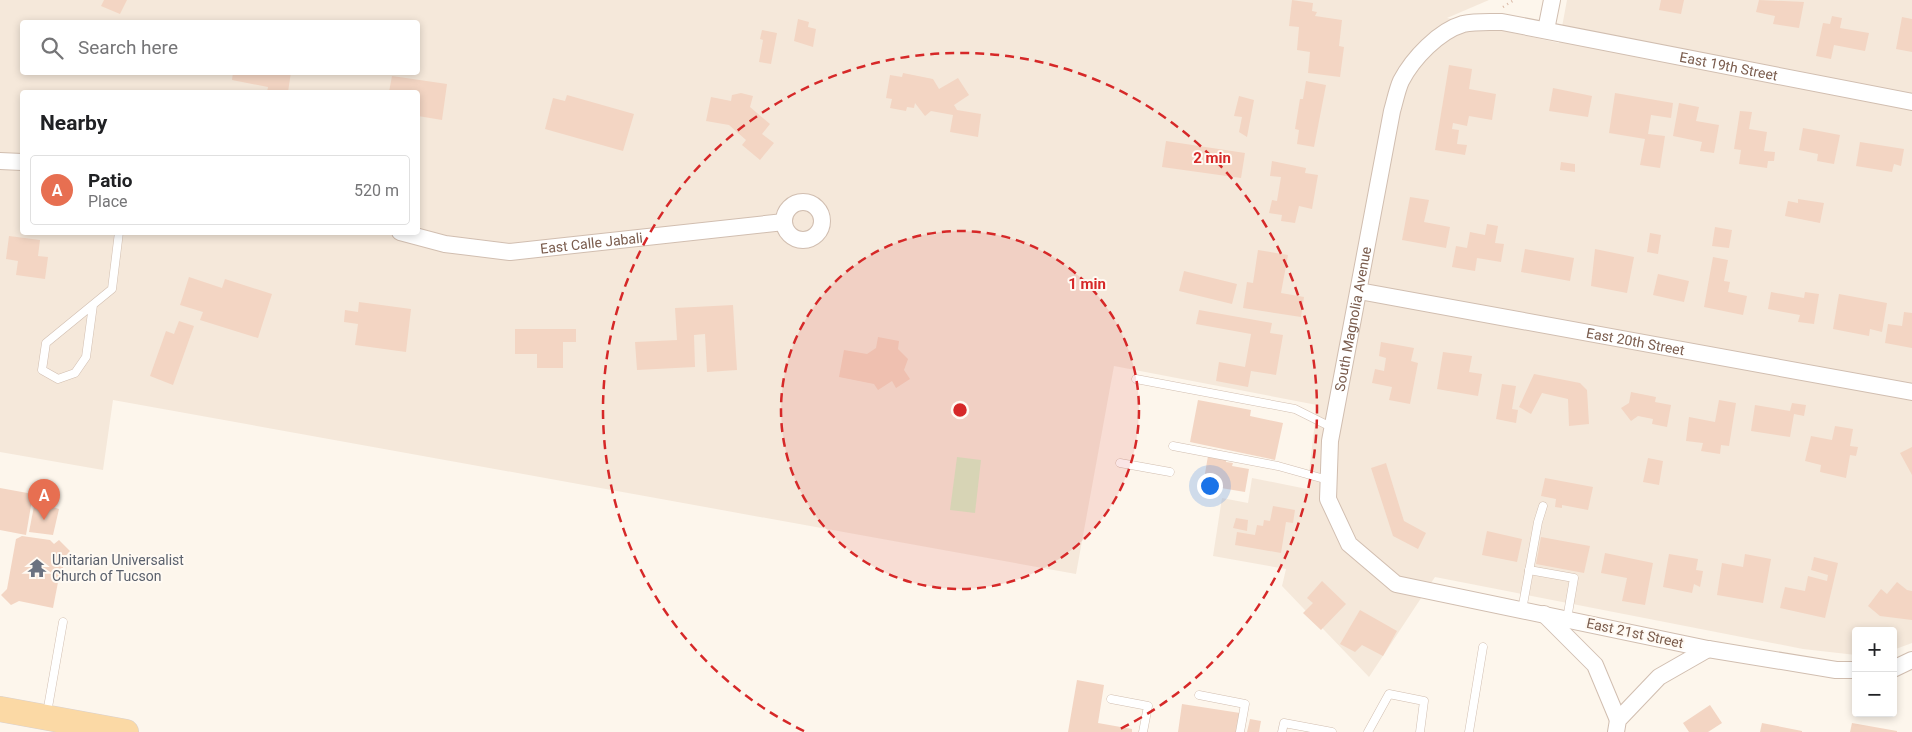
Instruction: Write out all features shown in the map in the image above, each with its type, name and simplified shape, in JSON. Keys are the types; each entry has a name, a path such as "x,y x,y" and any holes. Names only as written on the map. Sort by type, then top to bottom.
{"main road":[{"path":"0,710 58,724 126,732"}],"street":[{"path":"1546,30 1552,0"},
{"name":"South Magnolia Avenue","path":"1544,614 1396,584 1349,544 1328,499 1328,480 1330,441 1392,110 1401,82 1418,56 1438,37 1463,24 1502,22 1546,30"},
{"name":"East 19th Street","path":"1546,30 1912,102"},
{"path":"0,161 20,162"},
{"name":"East Calle Jabali","path":"411,235 445,244 510,252 784,222"},
{"name":"East 20th Street","path":"1359,291 1912,392"},
{"name":"East 21st Street","path":"1544,614 1708,649 1836,670 1852,670"},
{"name":"East 21st Street","path":"1544,614 1595,665 1617,726"},
{"path":"1617,726 1660,677 1708,649"},
{"path":"1897,667 1912,660"}],"lane":[{"path":"93,305 86,357 75,373 58,379 42,370 46,343 112,289 119,235"},
{"path":"1136,379 1295,408 1333,428"},
{"path":"1173,446 1278,466 1328,480"},
{"path":"1120,462 1170,472"},
{"path":"1522,610 1538,522 1543,506"},
{"path":"1529,570 1574,578 1567,619"},
{"path":"58,724 63,622"},
{"path":"1469,732 1483,647"},
{"path":"1368,732 1389,694 1424,701 1420,732"},
{"path":"1199,695 1245,704 1240,732"},
{"path":"1111,699 1148,706 1144,732"},
{"path":"1282,732 1284,723 1332,732"}],"shaded area":[{"path":"0,0 1489,0 1447,18 1559,43 1567,0 1912,0 1912,643 1897,649 1897,627 1852,627 1852,655 1803,649 1435,577 1369,677 1282,586 1286,569 1213,556 1222,498 1248,503 1252,478 1307,489 1317,405 1114,366 1076,574 113,400 103,470 0,452"}],"green space":[{"path":"957,457 981,460 975,513 950,510"}],"building":[{"path":"104,0 127,0 120,14 101,6"},
{"path":"1292,0 1313,3 1312,11 1317,12 1315,16 1342,20 1339,46 1344,47 1340,77 1308,73 1310,52 1297,50 1299,27 1289,26"},
{"path":"1661,0 1684,0 1681,14 1659,10"},
{"path":"1759,0 1804,2 1799,28 1773,24 1775,16 1756,12"},
{"path":"1832,16 1842,18 1840,28 1869,33 1865,51 1834,45 1831,59 1816,56 1823,23 1830,24"},
{"path":"1902,17 1912,19 1912,52 1896,49"},
{"path":"798,19 809,22 808,27 816,29 813,47 794,41"},
{"path":"762,30 777,33 771,64 759,62 763,40 760,39"},
{"path":"1449,65 1472,69 1469,89 1496,94 1492,120 1469,116 1467,126 1453,123 1452,129 1459,130 1457,144 1467,145 1465,155 1435,150"},
{"path":"903,73 933,79 939,89 958,78 969,95 954,105 957,110 981,114 978,137 950,132 953,115 931,111 925,116 915,103 914,108 907,107 906,111 890,108 892,99 886,98 890,75 902,77"},
{"path":"233,75 291,75 288,90 267,90 268,87 232,80"},
{"path":"392,76 447,84 442,120 420,116 420,90 389,90"},
{"path":"1306,81 1326,85 1314,147 1297,144 1299,130 1295,129 1300,99 1303,99"},
{"path":"1553,88 1592,96 1588,117 1549,111"},
{"path":"741,93 753,96 750,107 770,124 762,134 774,143 760,160 742,145 746,140 729,125 706,121 711,97 731,101 732,95"},
{"path":"1615,93 1673,103 1671,118 1651,115 1648,134 1665,136 1660,168 1640,165 1645,139 1609,133"},
{"path":"567,95 634,114 623,151 545,129 553,98 565,101"},
{"path":"1239,96 1254,100 1247,137 1239,132 1242,117 1234,116"},
{"path":"1679,103 1699,107 1696,121 1719,125 1714,153 1700,151 1702,142 1673,136"},
{"path":"1740,111 1752,112 1749,129 1767,132 1764,151 1775,152 1774,161 1768,161 1767,168 1739,164 1741,150 1734,149"},
{"path":"1803,128 1840,135 1834,164 1817,161 1818,154 1799,150"},
{"path":"1166,141 1245,153 1241,178 1162,167"},
{"path":"1860,142 1904,149 1901,166 1894,164 1892,172 1856,166"},
{"path":"1272,161 1306,168 1305,173 1318,175 1312,209 1299,206 1295,223 1281,221 1282,215 1269,213 1272,200 1277,201 1281,177 1270,176"},
{"path":"1561,162 1575,164 1575,172 1560,170"},
{"path":"1410,197 1429,200 1424,222 1450,227 1446,248 1402,240"},
{"path":"1798,199 1824,203 1820,223 1785,216 1788,201 1798,203"},
{"path":"1487,224 1498,226 1495,243 1504,244 1501,262 1477,258 1475,271 1452,267 1456,246 1467,248 1470,232 1485,235"},
{"path":"1715,227 1732,230 1729,248 1712,246"},
{"path":"1650,233 1661,235 1658,254 1647,252"},
{"path":"9,236 40,240 38,256 48,257 45,279 16,275 18,261 6,259"},
{"path":"1525,249 1574,258 1570,281 1521,272"},
{"path":"1595,249 1634,257 1627,293 1591,286"},
{"path":"1258,250 1288,255 1281,293 1304,297 1301,317 1243,308 1247,282 1253,283"},
{"path":"1713,257 1728,260 1724,281 1730,282 1728,292 1747,296 1743,315 1704,307"},
{"path":"1184,271 1237,284 1232,304 1179,291"},
{"path":"1658,274 1689,281 1684,302 1653,295"},
{"path":"189,277 222,288 225,279 272,294 258,338 200,320 203,312 180,305"},
{"path":"1771,292 1804,298 1805,292 1819,294 1814,324 1798,322 1800,315 1768,309"},
{"path":"1839,294 1887,303 1882,332 1870,329 1869,336 1833,329"},
{"path":"359,302 411,309 406,352 355,345 358,324 344,322 345,310 358,312"},
{"path":"733,305 737,370 707,372 705,334 694,335 695,367 637,370 635,342 677,340 675,308"},
{"path":"1199,310 1272,323 1270,333 1283,335 1276,375 1251,371 1248,387 1216,381 1219,362 1245,367 1251,334 1196,324"},
{"path":"1904,312 1912,313 1912,348 1885,343 1888,324 1902,326"},
{"path":"179,321 194,326 173,385 150,376 166,331 174,334"},
{"path":"515,329 576,329 576,342 563,342 563,368 537,368 537,354 515,354"},
{"path":"878,337 899,341 898,349 908,359 904,370 910,379 896,388 892,381 878,390 874,384 839,377 844,350 867,354 876,348"},
{"path":"1381,342 1414,348 1411,361 1418,363 1410,404 1389,400 1392,387 1372,383 1375,369 1384,371 1386,358 1379,356"},
{"path":"1443,352 1472,356 1469,372 1482,374 1478,396 1437,389"},
{"path":"1534,374 1580,383 1587,390 1589,424 1569,426 1568,399 1542,393 1531,414 1519,407"},
{"path":"1502,384 1516,386 1512,409 1518,410 1516,423 1496,419"},
{"path":"1631,392 1656,397 1655,402 1671,405 1667,427 1652,424 1653,419 1638,416 1631,421 1621,408 1629,403"},
{"path":"1198,400 1251,410 1250,416 1283,423 1275,460 1190,442"},
{"path":"1719,400 1736,403 1729,446 1721,445 1720,454 1701,451 1703,443 1686,441 1689,417 1715,422"},
{"path":"1792,403 1806,405 1804,416 1794,414 1790,437 1751,431 1755,405 1790,411"},
{"path":"1835,426 1853,429 1850,446 1858,447 1856,456 1850,455 1846,478 1820,472 1821,465 1805,461 1811,436 1832,440"},
{"path":"1912,447 1912,475 1900,453"},
{"path":"1208,456 1226,459 1226,462 1233,463 1232,466 1249,469 1245,492 1203,485"},
{"path":"1648,458 1663,461 1659,485 1643,482"},
{"path":"1386,463 1404,521 1426,533 1418,549 1393,536 1371,468"},
{"path":"1545,478 1593,487 1588,510 1562,505 1562,508 1555,507 1556,499 1541,496"},
{"path":"0,488 33,494 26,535 0,530"},
{"path":"35,501 59,509 53,535 29,532"},
{"path":"1273,506 1295,510 1293,523 1286,522 1281,553 1235,545 1237,532 1255,535 1257,525 1263,526 1264,520 1270,521"},
{"path":"1236,518 1248,520 1247,531 1233,528"},
{"path":"1487,531 1522,539 1517,562 1482,555"},
{"name":"Unitarian Universalist Church of Tucson","path":"22,536 50,540 54,544 59,540 70,551 61,561 63,562 63,574 59,577 53,608 19,601 11,605 1,595 7,589 16,539"},
{"path":"1541,537 1590,546 1584,573 1536,564"},
{"path":"1605,553 1653,563 1645,605 1622,601 1627,578 1601,573"},
{"path":"1669,554 1698,559 1696,570 1703,571 1700,587 1694,584 1692,593 1663,587"},
{"path":"1745,554 1771,559 1763,603 1717,595 1722,563 1743,567"},
{"path":"1814,557 1838,563 1825,618 1780,608 1785,587 1805,591 1808,576 1827,581 1828,575 1811,570"},
{"path":"1322,581 1346,604 1321,630 1303,613 1313,603 1307,598"},
{"path":"1897,582 1907,590 1912,591 1912,620 1880,616 1868,606 1881,589 1887,594"},
{"path":"1360,610 1397,631 1383,656 1362,645 1355,652 1340,644"},
{"path":"1077,680 1104,685 1098,723 1132,729 1132,732 1068,732"},
{"path":"1182,704 1240,713 1237,732 1178,732"},
{"path":"1710,705 1722,723 1708,732 1689,732 1683,723"},
{"path":"1250,719 1261,721 1259,732 1247,732"},
{"path":"1762,723 1802,731 1802,732 1760,732"},
{"path":"1852,723 1897,731 1897,732 1850,732"}],"place":[{"name":"Patio","path":"44,520"},
{"name":"Unitarian Universalist Church of Tucson","path":"37,568"}]}
